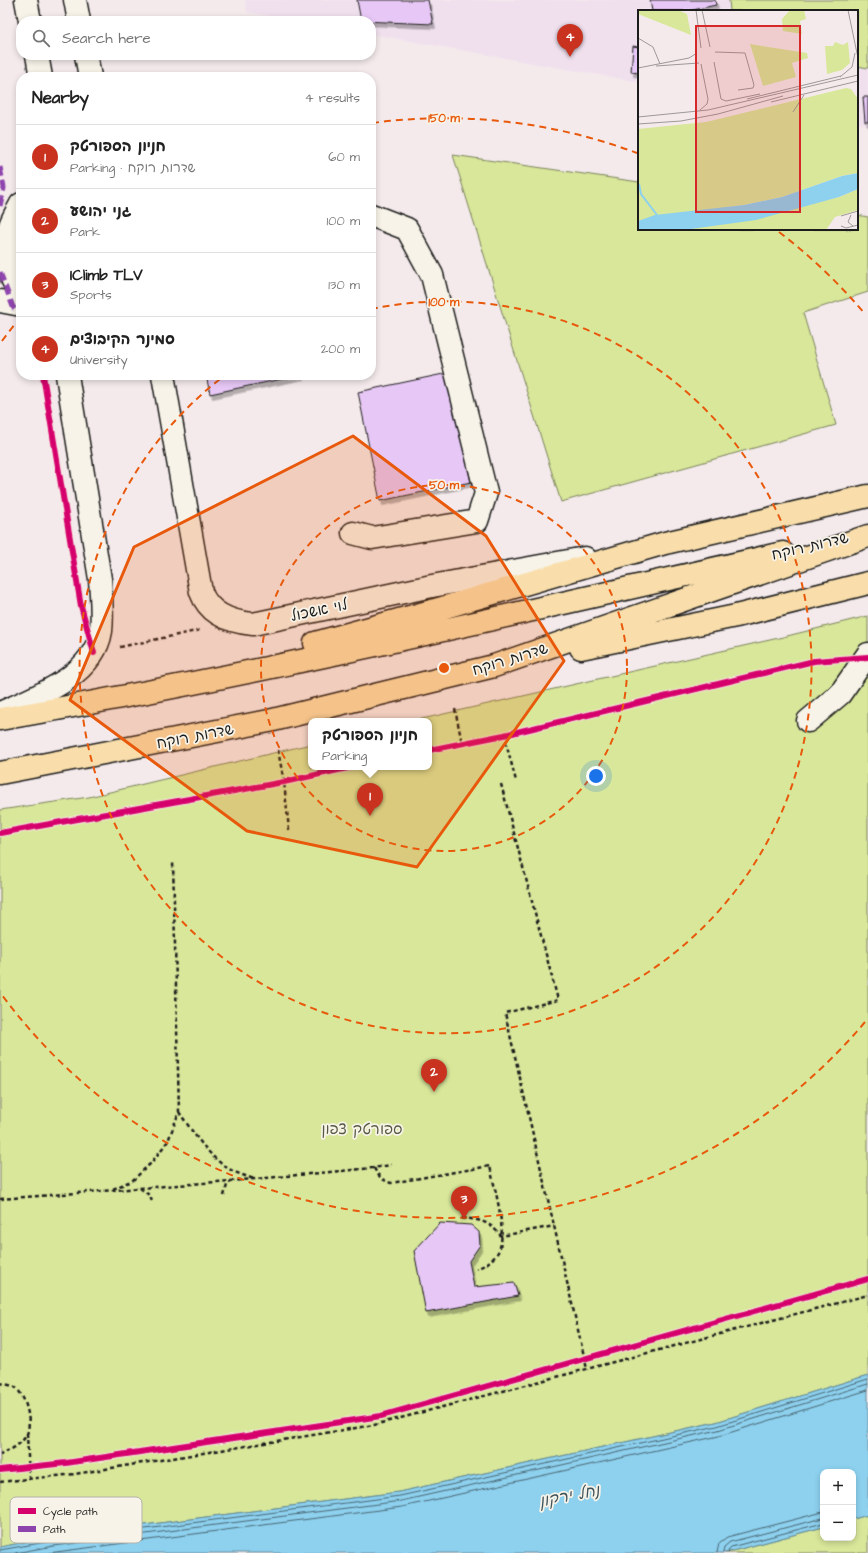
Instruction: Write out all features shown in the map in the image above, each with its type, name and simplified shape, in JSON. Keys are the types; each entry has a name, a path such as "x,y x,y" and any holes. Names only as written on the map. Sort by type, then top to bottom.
{"main road":[{"path":"103,701 442,608 665,543 868,496"},
{"name":"שדרות רוקח","path":"0,773 269,721 494,666 868,534"},
{"name":"שדרות רוקח","path":"0,719 103,701 432,632 868,534"},
{"path":"494,666 736,616 868,583"}],"street":[{"path":"26,0 29,16"},
{"path":"75,0 78,16"},
{"path":"38,60 40,72"},
{"path":"87,60 89,72"},
{"path":"16,212 5,231 9,269 16,286"},
{"path":"353,533 372,538 477,521 486,493 432,275 407,229 376,217"},
{"path":"0,301 16,304"},
{"path":"0,714 42,694 75,674 94,653 101,633 102,608 100,579 68,380"},
{"name":"לוי אשכול","path":"164,380 201,592 204,600 213,611 225,618 253,624 432,586 665,543"},
{"path":"808,721 840,694 868,654"}],"path":[{"path":"94,653 239,622"},
{"path":"456,709 458,744 469,742"},
{"path":"497,736 512,733"},
{"path":"504,735 516,781"},
{"path":"278,750 290,830"},
{"path":"277,783 292,780"},
{"path":"502,784 558,1000 505,1013 587,1369"},
{"path":"111,1190 133,1180 152,1163 168,1141 179,1112 173,860"},
{"path":"179,1112 196,1137 213,1155 230,1169 255,1180"},
{"path":"0,1199 255,1180 392,1165"},
{"path":"374,1168 383,1180 391,1183 490,1166 500,1215 502,1236 500,1247 495,1257 485,1265 476,1269"},
{"path":"224,1196 227,1185 232,1181"},
{"path":"140,1188 149,1195 152,1201"},
{"path":"462,1218 486,1222 494,1227 502,1236"},
{"path":"502,1236 554,1226"},
{"path":"0,1482 75,1474 374,1425 868,1295"},
{"path":"577,1361 592,1357"},
{"path":"0,1383 14,1387 21,1394 27,1407 29,1479"},
{"path":"381,1416 396,1412"},
{"path":"0,1454 9,1451 21,1441 27,1433"},
{"path":"21,1468 36,1466"}],"highlighted area":[{"path":"353,436 486,536 564,661 417,867 247,831 70,700 134,547"}],"shaded area":[{"path":"245,0 868,0 868,126 858,123 858,10 638,10 638,82 376,35 376,16 270,16 247,12"}],"green space":[{"path":"729,0 868,0 868,68 858,66 858,10 730,10"},
{"path":"453,155 638,182 638,230 858,230 858,215 868,217 868,292 803,313 836,425 561,502"},
{"name":"ספורטק צפון","path":"868,616 868,1375 716,1422 399,1492 142,1525 142,1497 10,1497 10,1543 21,1543 0,1547 0,810 89,797 308,745 308,770 432,770 432,718 426,718 783,637"},
{"path":"868,1515 868,1553 725,1553 820,1528 820,1541 856,1541 856,1518"}],"water":[{"name":"נחל ירקון","path":"868,1375 868,1515 856,1518 856,1469 820,1469 820,1528 725,1553 0,1553 0,1547 21,1543 142,1543 142,1525 399,1492 716,1422"}],"building":[{"path":"357,0 428,0 433,24 376,22 376,16 360,16"},
{"path":"650,0 715,0 716,5 693,10 652,10"},
{"path":"633,46 638,47 638,73 631,72"},
{"path":"863,97 868,97 868,122 865,122"},
{"path":"448,373 471,482 380,501 358,392"},
{"path":"207,380 277,380 210,394"},
{"path":"440,1223 471,1225 479,1232 480,1245 469,1261 474,1287 514,1283 518,1296 426,1313 414,1251"}],"marked path":[{"path":"0,167 4,188 0,206"},
{"path":"0,272 13,307 16,310"}],"cycle path":[{"path":"44,380 81,606 94,653"},
{"path":"432,749 504,735 814,661 868,657"},
{"path":"0,833 284,782 338,770"},
{"path":"0,1470 66,1463 381,1416 868,1279"}],"place":[{"name":"סמינר הקיבוצים","path":"570,57"},
{"name":"חניון הספורטק","path":"370,816"},
{"name":"גני יהושע","path":"434,1092"},
{"name":"IClimb TLV","path":"464,1219"}]}
